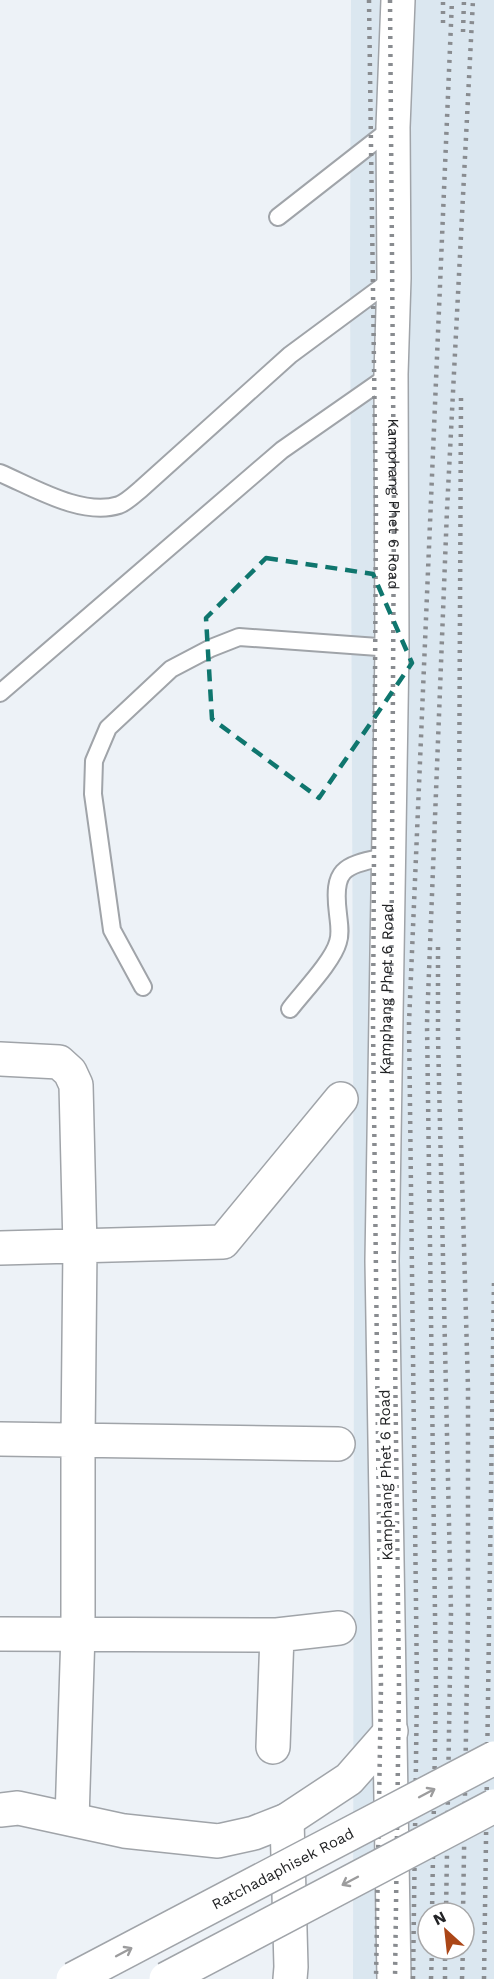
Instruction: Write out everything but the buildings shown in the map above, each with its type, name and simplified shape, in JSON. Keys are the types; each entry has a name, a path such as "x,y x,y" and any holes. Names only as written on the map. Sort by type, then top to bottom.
{"street":[{"name":"Kamphang Phet 6 Road","path":"394,1979 382,1262 392,648 393,127 398,0"},
{"path":"0,1059 59,1062 70,1072 76,1085 80,1247 78,1633 72,1820"},
{"path":"0,1248 223,1242 341,1099"},
{"path":"0,1439 338,1444"},
{"path":"0,1634 277,1635 339,1628"},
{"path":"273,1747 277,1635"},
{"path":"0,1810 18,1808 124,1831 218,1841 254,1833 287,1820 349,1779 391,1731"},
{"name":"Ratchadaphisek Road","path":"72,1979 494,1758"},
{"path":"166,1979 494,1806"},
{"path":"287,1820 290,1973"}],"lane":[{"path":"278,217 393,127"},
{"path":"0,473 71,503 96,508 120,505 141,489 290,356 394,278"},
{"path":"0,693 282,450 391,374"},
{"path":"143,987 112,930 93,794 94,761 108,728 171,669 211,648 239,638 392,648"},
{"path":"290,1009 338,944 340,932 335,888 339,879 346,869 354,864 388,856"}],"highlighted area":[{"path":"266,558 373,574 412,663 319,798 212,719 206,618"}],"shaded area":[{"path":"351,0 494,0 494,1979 353,1979"}],"railway":[{"path":"369,0 376,509 373,1025 381,1687 376,1979"},
{"path":"390,0 394,509 391,1024 399,1687 395,1979"},
{"path":"443,0 443,23"},
{"path":"413,1979 417,1687 409,1023 452,0"},
{"path":"463,32 464,0"},
{"path":"432,1901 436,1687 427,1023 447,510 473,0"},
{"path":"461,398 458,1034 468,1388 468,1614 463,1901"},
{"path":"438,947 451,1612 446,1901"},
{"path":"484,1979 494,1281"},
{"path":"431,1979 432,1961"},
{"path":"445,1961 445,1979"},
{"path":"462,1979 463,1961"}]}
